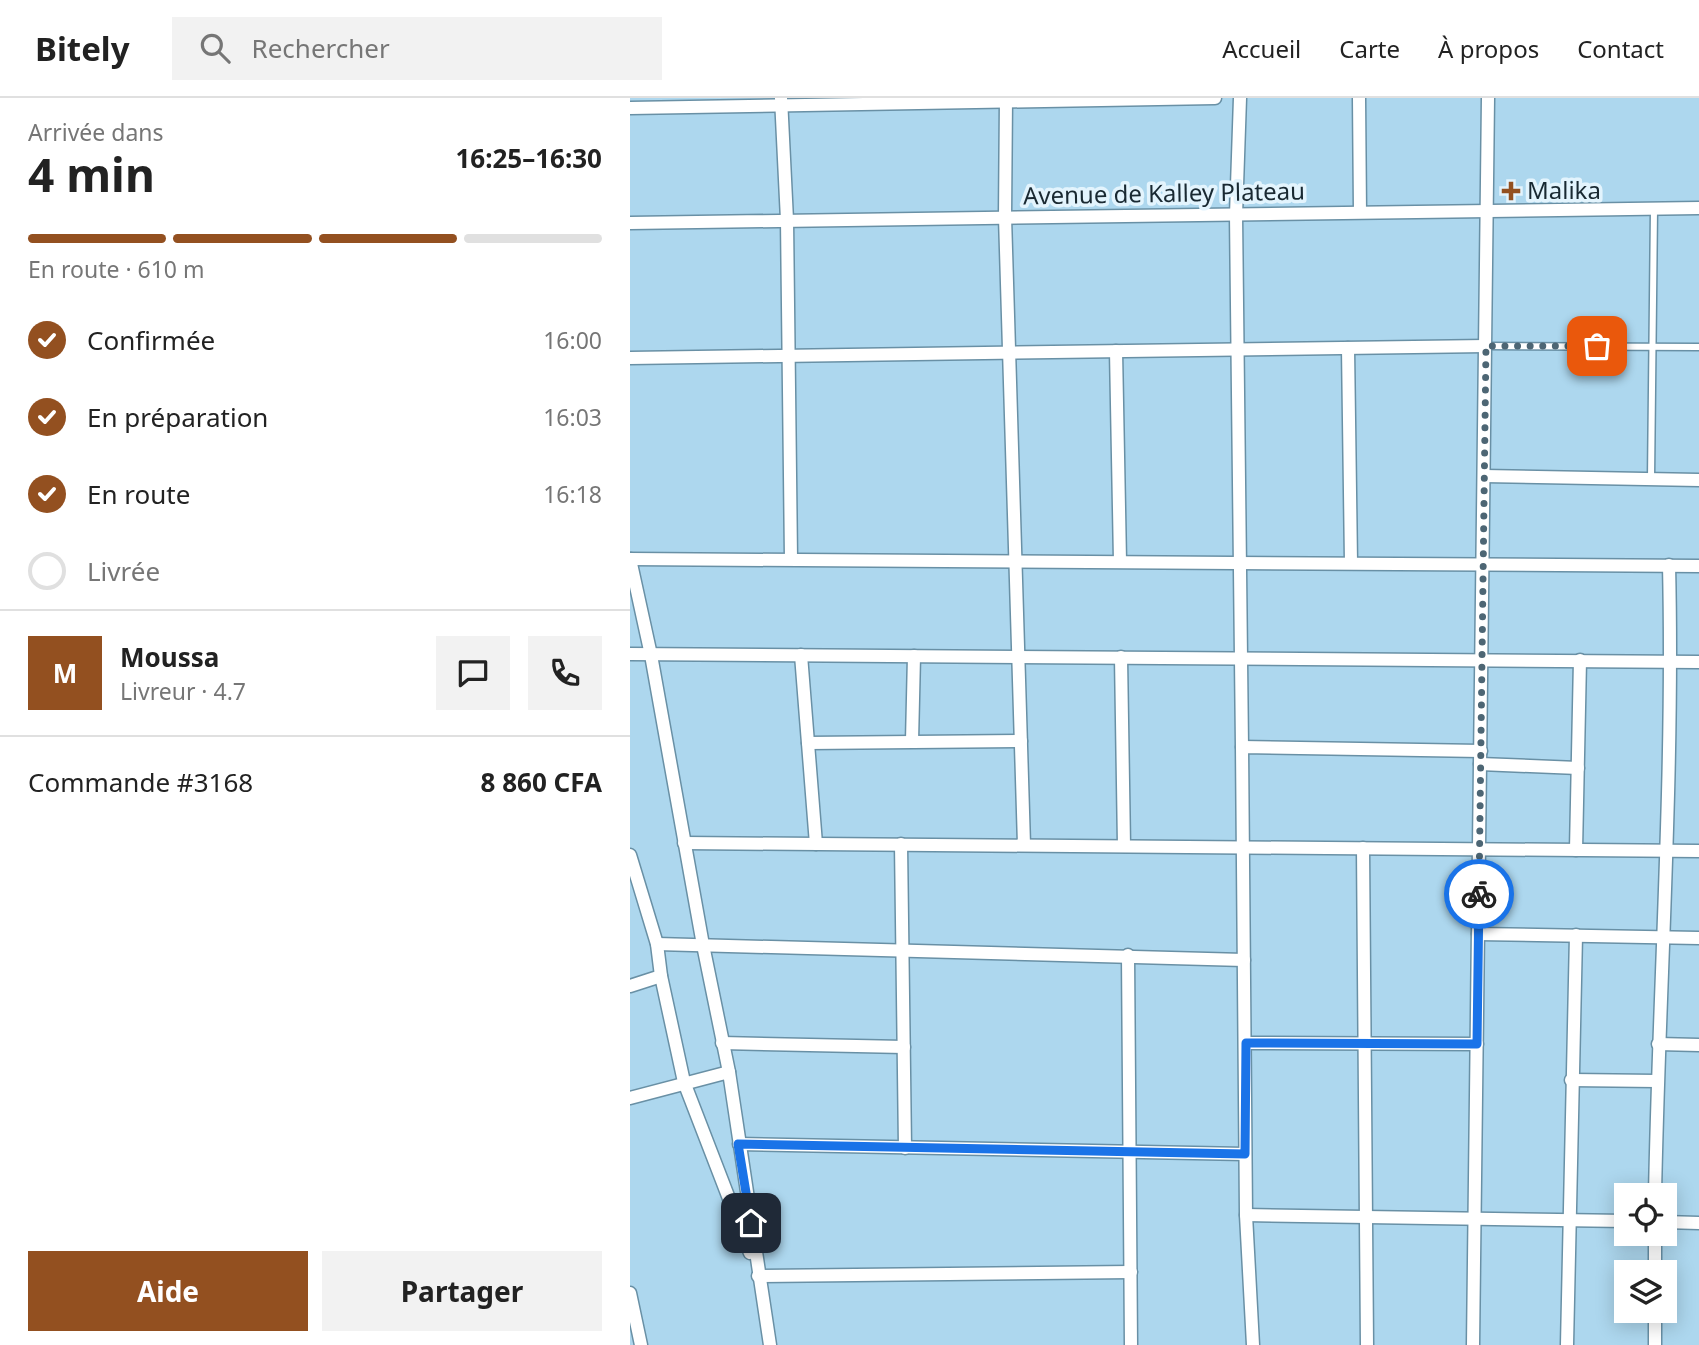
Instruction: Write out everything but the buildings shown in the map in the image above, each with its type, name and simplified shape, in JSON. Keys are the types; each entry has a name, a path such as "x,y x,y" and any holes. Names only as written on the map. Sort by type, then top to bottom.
{"street":[{"path":"630,108 781,102 1215,98"},
{"path":"1240,98 1236,215 1245,1154 1253,1345"},
{"path":"1359,98 1360,212"},
{"path":"1472,1345 1488,98"},
{"path":"1006,100 1005,217 1024,845"},
{"path":"781,102 786,220 791,559"},
{"name":"Avenue de Kalley Plateau","path":"630,223 1699,208"},
{"path":"630,358 1486,346"},
{"path":"1348,348 1351,563"},
{"path":"1116,351 1120,561"},
{"path":"1484,476 1699,480"},
{"path":"770,1345 729,1072 702,945 651,654 630,559 1699,566"},
{"path":"1655,1183 1671,661 1669,565"},
{"path":"630,654 1699,662"},
{"path":"801,655 816,844"},
{"path":"912,741 914,656"},
{"path":"1121,657 1124,846"},
{"path":"1576,850 1580,660"},
{"path":"808,743 1021,741"},
{"path":"1242,747 1480,758 1578,768"},
{"path":"684,843 1699,851"},
{"path":"901,844 905,1148"},
{"path":"1363,848 1367,1345"},
{"path":"631,864 657,944 661,976 684,1082 758,1276"},
{"path":"1478,934 1699,938"},
{"path":"1567,1345 1576,935"},
{"path":"657,944 1244,960"},
{"path":"1128,956 1131,1345"},
{"path":"630,986 661,976"},
{"path":"722,1043 904,1047"},
{"path":"1246,1043 1477,1044"},
{"path":"1658,1044 1699,1045"},
{"path":"630,1098 729,1072"},
{"path":"1571,1080 1657,1081"},
{"path":"738,1144 1245,1154"},
{"path":"1246,1215 1614,1222"},
{"path":"1677,1222 1699,1223"},
{"path":"758,1276 1131,1272"},
{"path":"630,1293 641,1345"},
{"path":"1655,1323 1655,1345"}],"lane":[{"path":"1651,479 1654,209"},
{"path":"1486,346 1699,347"}],"way so far":[{"path":"1479,894 1486,346 1597,346"}],"place":[{"name":"Malika","path":"1511,191"}],"route":[{"path":"751,1223 738,1144 1245,1154 1246,1043 1477,1044 1479,894"}]}
